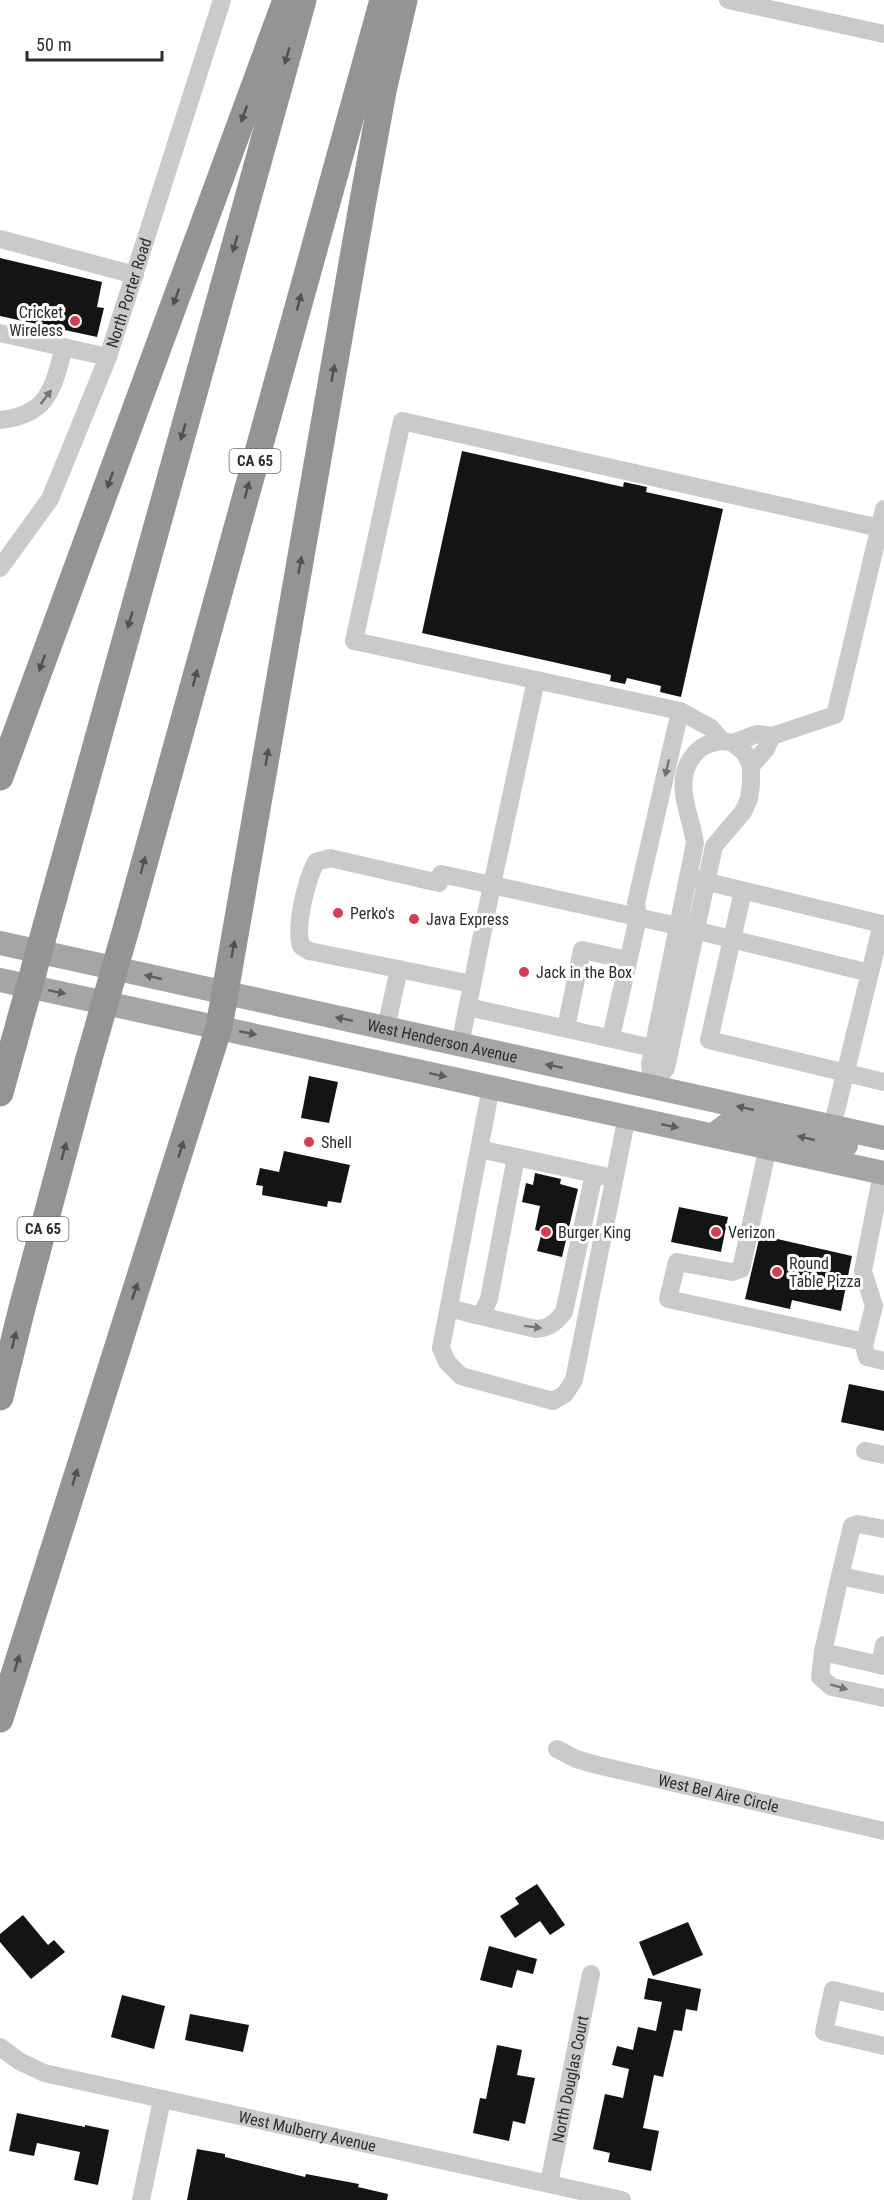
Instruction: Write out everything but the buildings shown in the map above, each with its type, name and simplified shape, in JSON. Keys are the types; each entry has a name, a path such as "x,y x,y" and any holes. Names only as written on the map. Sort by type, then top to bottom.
{"highway":[{"path":"0,777 286,0"},
{"path":"0,1093 303,0"},
{"name":"CA 65","path":"0,1397 88,1062 383,0"},
{"path":"0,1719 219,1028 366,184 383,91 404,0"}],"main road":[{"name":"West Henderson Avenue","path":"0,943 884,1139"},
{"name":"West Henderson Avenue","path":"0,980 883,1173"},
{"path":"492,1087 510,1076 602,1098 628,1101 645,1098 652,1087"},
{"path":"713,1135 728,1124 766,1129 823,1143 846,1145 884,1139"}],"street":[{"name":"North Porter Road","path":"3,560 50,500 108,357 222,0"},
{"path":"729,0 884,34"},
{"path":"0,239 135,275"},
{"path":"0,333 108,357"},
{"path":"0,420 24,415 46,399 54,384 64,347"},
{"path":"697,880 714,846 744,812 751,784 750,766 746,753 711,728 680,711 354,641 402,421 880,528"},
{"path":"652,1087 666,1068 687,928 697,880 696,843 684,798 685,771 692,756 707,743 728,742 757,734 772,736 835,715 884,509"},
{"path":"460,1045 536,680"},
{"path":"610,1037 638,918 636,903 680,711"},
{"path":"750,766 766,749 772,736"},
{"path":"472,984 309,951 301,946 297,936 309,874 316,862 330,858 439,883 441,874 687,928 870,973"},
{"path":"697,880 882,924 832,1127"},
{"path":"742,891 709,1040 884,1082"},
{"path":"652,1087 650,1064 653,1048 687,928"},
{"path":"566,1028 582,950 628,960"},
{"path":"386,1028 399,969"},
{"path":"468,1006 653,1048"},
{"path":"492,1087 441,1348 447,1362 461,1376 553,1401 565,1394 574,1380 627,1116"},
{"path":"768,1148 741,1269 732,1272 676,1262 668,1299 865,1342"},
{"path":"479,1149 614,1178"},
{"path":"476,1315 483,1312 489,1299 516,1157"},
{"path":"883,1173 863,1271 874,1306 864,1346 867,1357 884,1361"},
{"path":"449,1308 536,1329 546,1328 555,1323 564,1312 594,1174"},
{"path":"865,1451 884,1455"},
{"path":"884,1529 858,1524 852,1526 823,1652 820,1677 832,1687 884,1698"},
{"path":"840,1575 884,1585"},
{"path":"823,1652 882,1665 884,1645"},
{"name":"West Bel Aire Circle","path":"557,1749 597,1766 884,1831"},
{"name":"North Douglas Court","path":"549,2183 591,1974"},
{"path":"884,2002 833,1990 824,2032 884,2046"},
{"name":"West Mulberry Avenue","path":"0,2048 19,2061 44,2073 622,2200"},
{"path":"141,2200 162,2100"}],"place":[{"name":"Cricket Wireless","path":"75,321"},
{"name":"Perko's","path":"338,913"},
{"name":"Java Express","path":"414,919"},
{"name":"Jack in the Box","path":"524,972"},
{"name":"Shell","path":"309,1142"},
{"name":"Burger King","path":"546,1232"},
{"name":"Verizon","path":"716,1232"},
{"name":"Round Table Pizza","path":"777,1272"}]}
